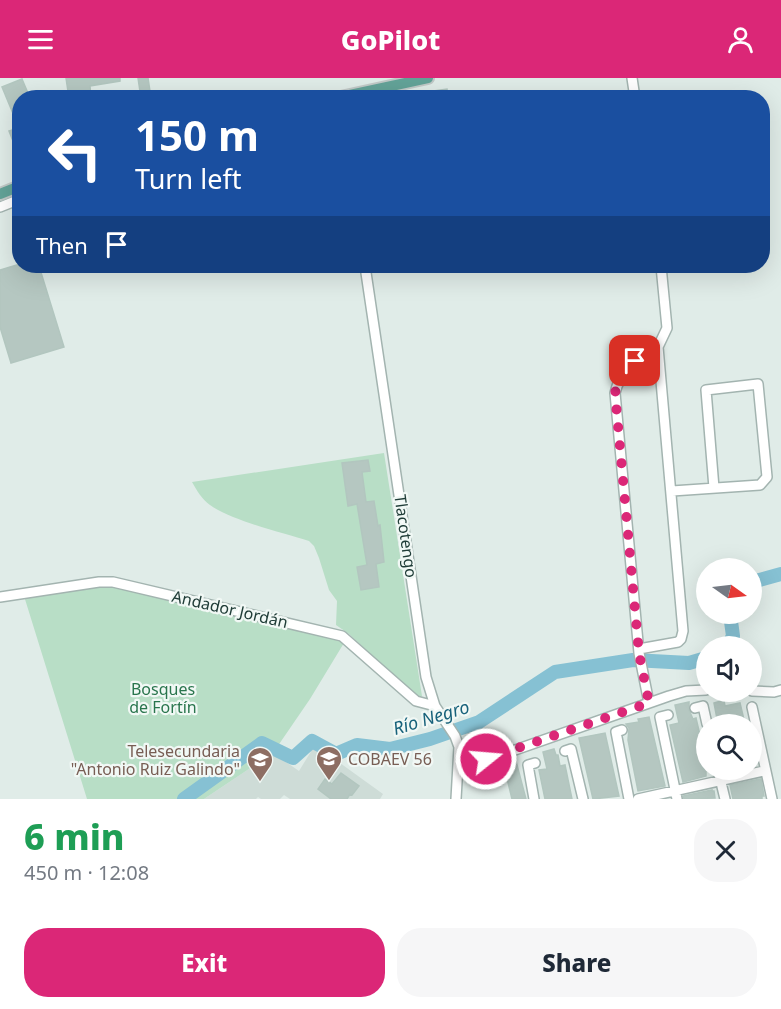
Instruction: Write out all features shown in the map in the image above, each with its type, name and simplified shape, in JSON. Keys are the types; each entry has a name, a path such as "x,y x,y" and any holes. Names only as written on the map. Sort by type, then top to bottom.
{"main road":[{"path":"372,90 428,78"}],"street":[{"path":"386,87 395,78"},
{"name":"Tlacotengo","path":"366,273 426,677 435,706 448,724 459,747 456,799"},
{"path":"639,651 678,642 683,631 658,347 667,328 662,273"},
{"path":"649,703 639,651 615,393 618,381 635,361 658,347"},
{"path":"672,491 760,485 767,477 758,384 706,390 714,488"},
{"name":"Andador Jordán","path":"0,597 99,582 113,582 342,636 416,701 435,706"},
{"path":"459,761 498,756 649,703 686,691 696,690"},
{"path":"762,691 781,690"},
{"path":"695,708 703,706 705,714"},
{"path":"752,707 764,771 772,799"},
{"path":"668,715 660,717 676,795"},
{"path":"622,730 616,732 629,799"},
{"path":"564,750 571,749 583,799"},
{"path":"534,799 528,765 535,763"},
{"path":"638,799 676,795 720,781 764,771"},
{"path":"720,781 725,799"}],"shaded area":[{"path":"315,745 383,794 380,799 290,799 284,795 280,799 258,797 256,799 204,799 273,753 299,771"}],"green space":[{"path":"384,453 422,696 418,698 349,634 336,625 337,601 329,590 319,558 309,541 257,526 219,511 205,500 192,482"},
{"name":"Bosques de Fortín","path":"113,582 347,638 310,699 273,753 204,799 87,799 24,596"}],"building":[{"path":"66,78 120,78 120,81 90,86 90,90 68,90"},
{"path":"138,78 148,78 150,90 140,90"},
{"path":"22,79 27,90 12,90 12,111 2,87"},
{"path":"12,266 12,273 41,273 64,347 11,363 0,327 0,270"},
{"path":"368,460 370,471 362,472 366,502 374,501 378,526 380,525 384,562 376,564 379,587 361,590 357,567 367,565 357,504 348,506 342,463"},
{"path":"689,702 689,710 693,719 696,718 696,779 683,782 670,725 679,723 675,705"},
{"path":"724,702 725,706 740,703 743,714 716,714 714,703"},
{"path":"649,717 665,786 638,791 628,740 629,728 626,724 639,722 638,719"},
{"path":"605,733 619,796 593,799 579,738"},
{"path":"554,749 560,766 565,765 572,799 545,799 539,770 547,769 543,752"},
{"path":"515,759 526,799 512,799 503,762"},
{"path":"341,773 359,786 347,799 331,799 318,789 325,779 332,784"},
{"path":"761,780 764,796 762,799 733,799 730,785"},
{"path":"712,790 715,798 684,799 683,796"}],"waterway":[{"name":"Río Negro","path":"762,579 781,574"},
{"name":"Río Negro","path":"731,624 733,636"},
{"name":"Río Negro","path":"184,799 262,743 293,758 312,741 336,754 357,745 390,749 430,739 479,722 555,672 633,660 689,663 696,661"}],"place":[{"name":"COBAEV 56","path":"329,782"},
{"name":"Telesecundaria \"Antonio Ruiz Galindo\"","path":"260,783"}],"route":[{"path":"486,759 649,703 639,653 615,393 618,381 635,361"}]}
